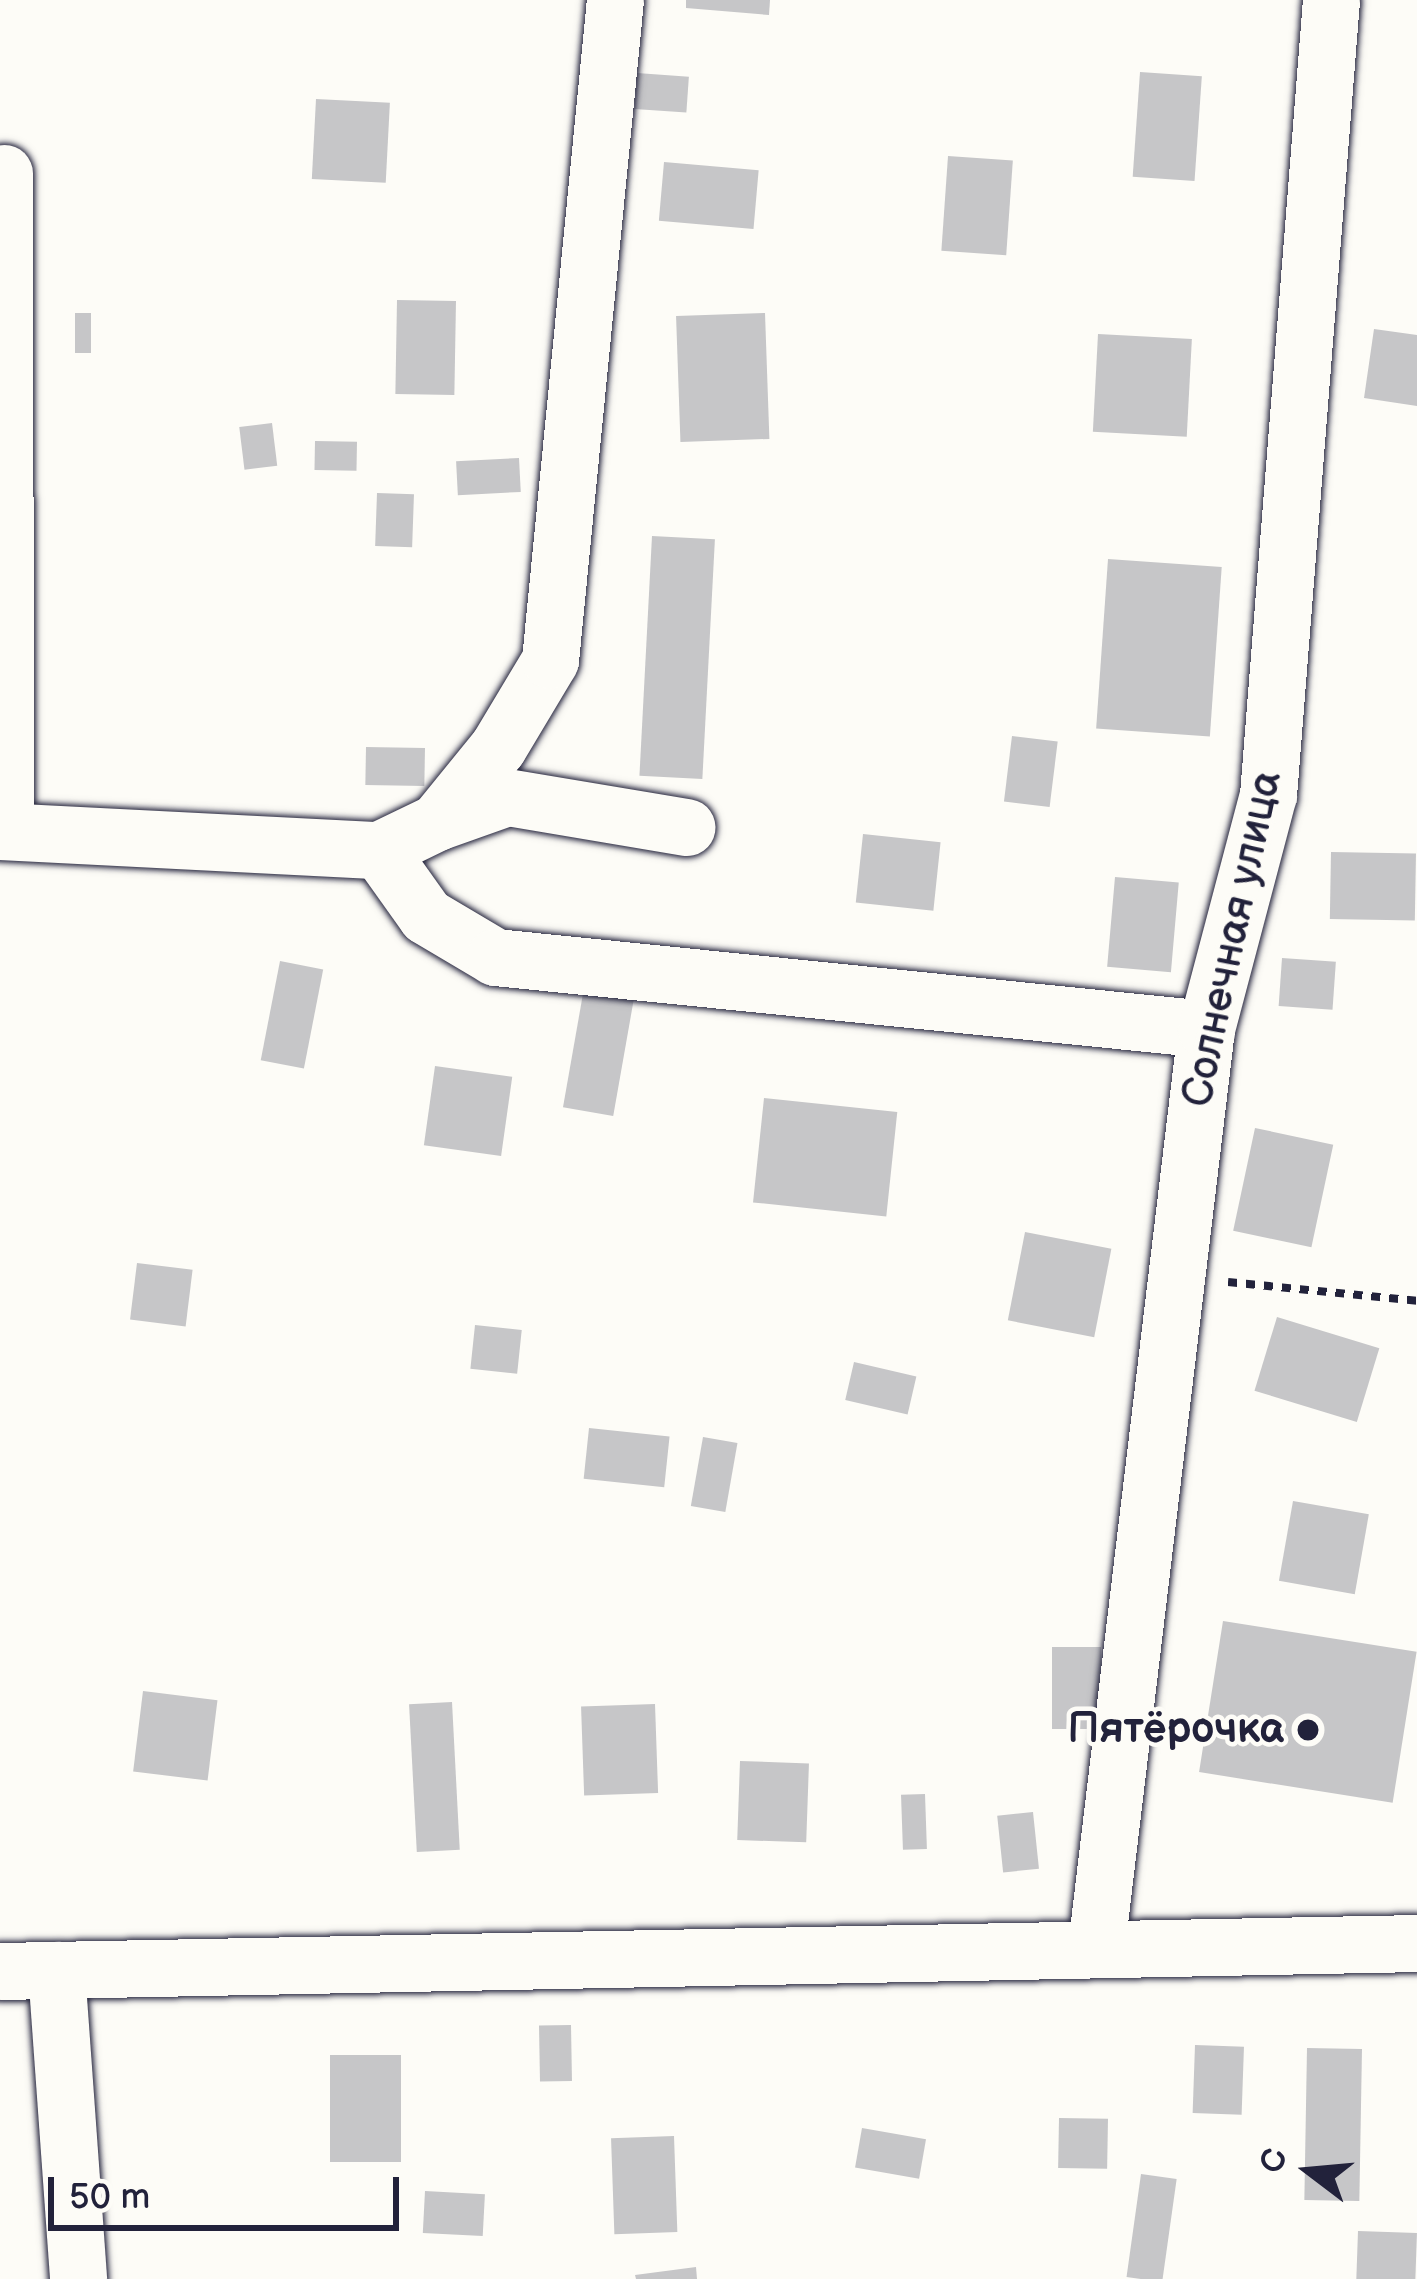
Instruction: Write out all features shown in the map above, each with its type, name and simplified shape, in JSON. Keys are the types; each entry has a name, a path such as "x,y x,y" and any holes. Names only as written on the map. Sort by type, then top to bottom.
{"street":[{"path":"437,822 550,660 615,0"},
{"name":"Солнечная улица","path":"1096,1947 1206,1029 1268,795 1331,0"},
{"path":"4,173 3,831 379,850 437,822 507,797 687,827"},
{"path":"379,850 426,916 495,957 1206,1029"},
{"path":"0,1971 1417,1943"},
{"path":"56,1970 78,2279"}],"path":[{"path":"1177,1276 1417,1301"}],"building":[{"path":"686,0 770,0 769,15 686,8"},
{"path":"1140,72 1202,76 1195,181 1133,177"},
{"path":"637,73 689,77 686,113 634,109"},
{"path":"316,99 390,103 386,183 312,179"},
{"path":"948,156 1013,161 1006,255 941,251"},
{"path":"664,162 759,170 753,229 659,221"},
{"path":"397,300 456,301 454,395 395,394"},
{"path":"75,313 91,313 91,353 75,353"},
{"path":"765,313 769,439 680,442 676,316"},
{"path":"1374,329 1417,335 1417,406 1364,398"},
{"path":"1098,334 1192,339 1187,437 1093,432"},
{"path":"272,423 277,466 244,470 239,427"},
{"path":"315,441 357,442 356,471 314,470"},
{"path":"519,458 521,492 458,495 456,461"},
{"path":"377,493 414,494 412,547 375,546"},
{"path":"652,536 715,539 702,779 639,776"},
{"path":"1108,559 1222,567 1210,737 1096,729"},
{"path":"1012,736 1058,742 1050,807 1004,802"},
{"path":"366,747 425,748 424,786 365,785"},
{"path":"863,834 941,842 933,911 856,903"},
{"path":"1331,852 1416,853 1415,920 1330,919"},
{"path":"1115,877 1179,883 1171,972 1107,967"},
{"path":"1282,958 1336,962 1333,1010 1279,1006"},
{"path":"280,961 323,969 304,1069 261,1060"},
{"path":"584,988 634,997 613,1116 563,1107"},
{"path":"435,1066 512,1077 501,1156 424,1145"},
{"path":"764,1098 897,1112 886,1216 753,1202"},
{"path":"1255,1128 1333,1145 1311,1247 1233,1231"},
{"path":"1025,1232 1111,1249 1094,1337 1008,1320"},
{"path":"137,1263 193,1270 186,1326 130,1320"},
{"path":"1277,1317 1379,1348 1357,1422 1254,1391"},
{"path":"475,1325 522,1330 517,1374 470,1369"},
{"path":"854,1362 916,1376 908,1414 845,1400"},
{"path":"589,1428 670,1436 664,1487 584,1479"},
{"path":"703,1437 737,1443 725,1512 691,1506"},
{"path":"1293,1501 1369,1514 1355,1594 1279,1581"},
{"name":"Пятёрочка","path":"1223,1621 1417,1652 1393,1803 1199,1772"},
{"path":"1052,1647 1101,1647 1101,1729 1052,1729"},
{"path":"143,1691 217,1700 208,1781 133,1771"},
{"path":"452,1702 460,1850 417,1852 409,1704"},
{"path":"655,1704 658,1793 584,1796 581,1707"},
{"path":"740,1761 809,1763 806,1842 737,1840"},
{"path":"925,1794 927,1849 903,1850 901,1795"},
{"path":"1033,1812 1039,1869 1003,1872 997,1816"},
{"path":"571,2025 572,2081 540,2082 539,2026"},
{"path":"1195,2045 1244,2047 1242,2115 1193,2113"},
{"path":"1307,2048 1362,2049 1359,2201 1304,2200"},
{"path":"330,2055 401,2055 401,2162 330,2162"},
{"path":"1059,2118 1108,2119 1107,2169 1058,2168"},
{"path":"862,2128 926,2139 919,2179 855,2167"},
{"path":"674,2136 677,2232 614,2234 611,2138"},
{"path":"1141,2174 1177,2179 1163,2279 1127,2277"},
{"path":"425,2191 485,2194 483,2236 423,2233"},
{"path":"1358,2231 1417,2233 1415,2279 1356,2279"},
{"path":"696,2267 697,2279 636,2279 635,2275"}],"place":[{"name":"Пятёрочка","path":"1308,1730"}]}
